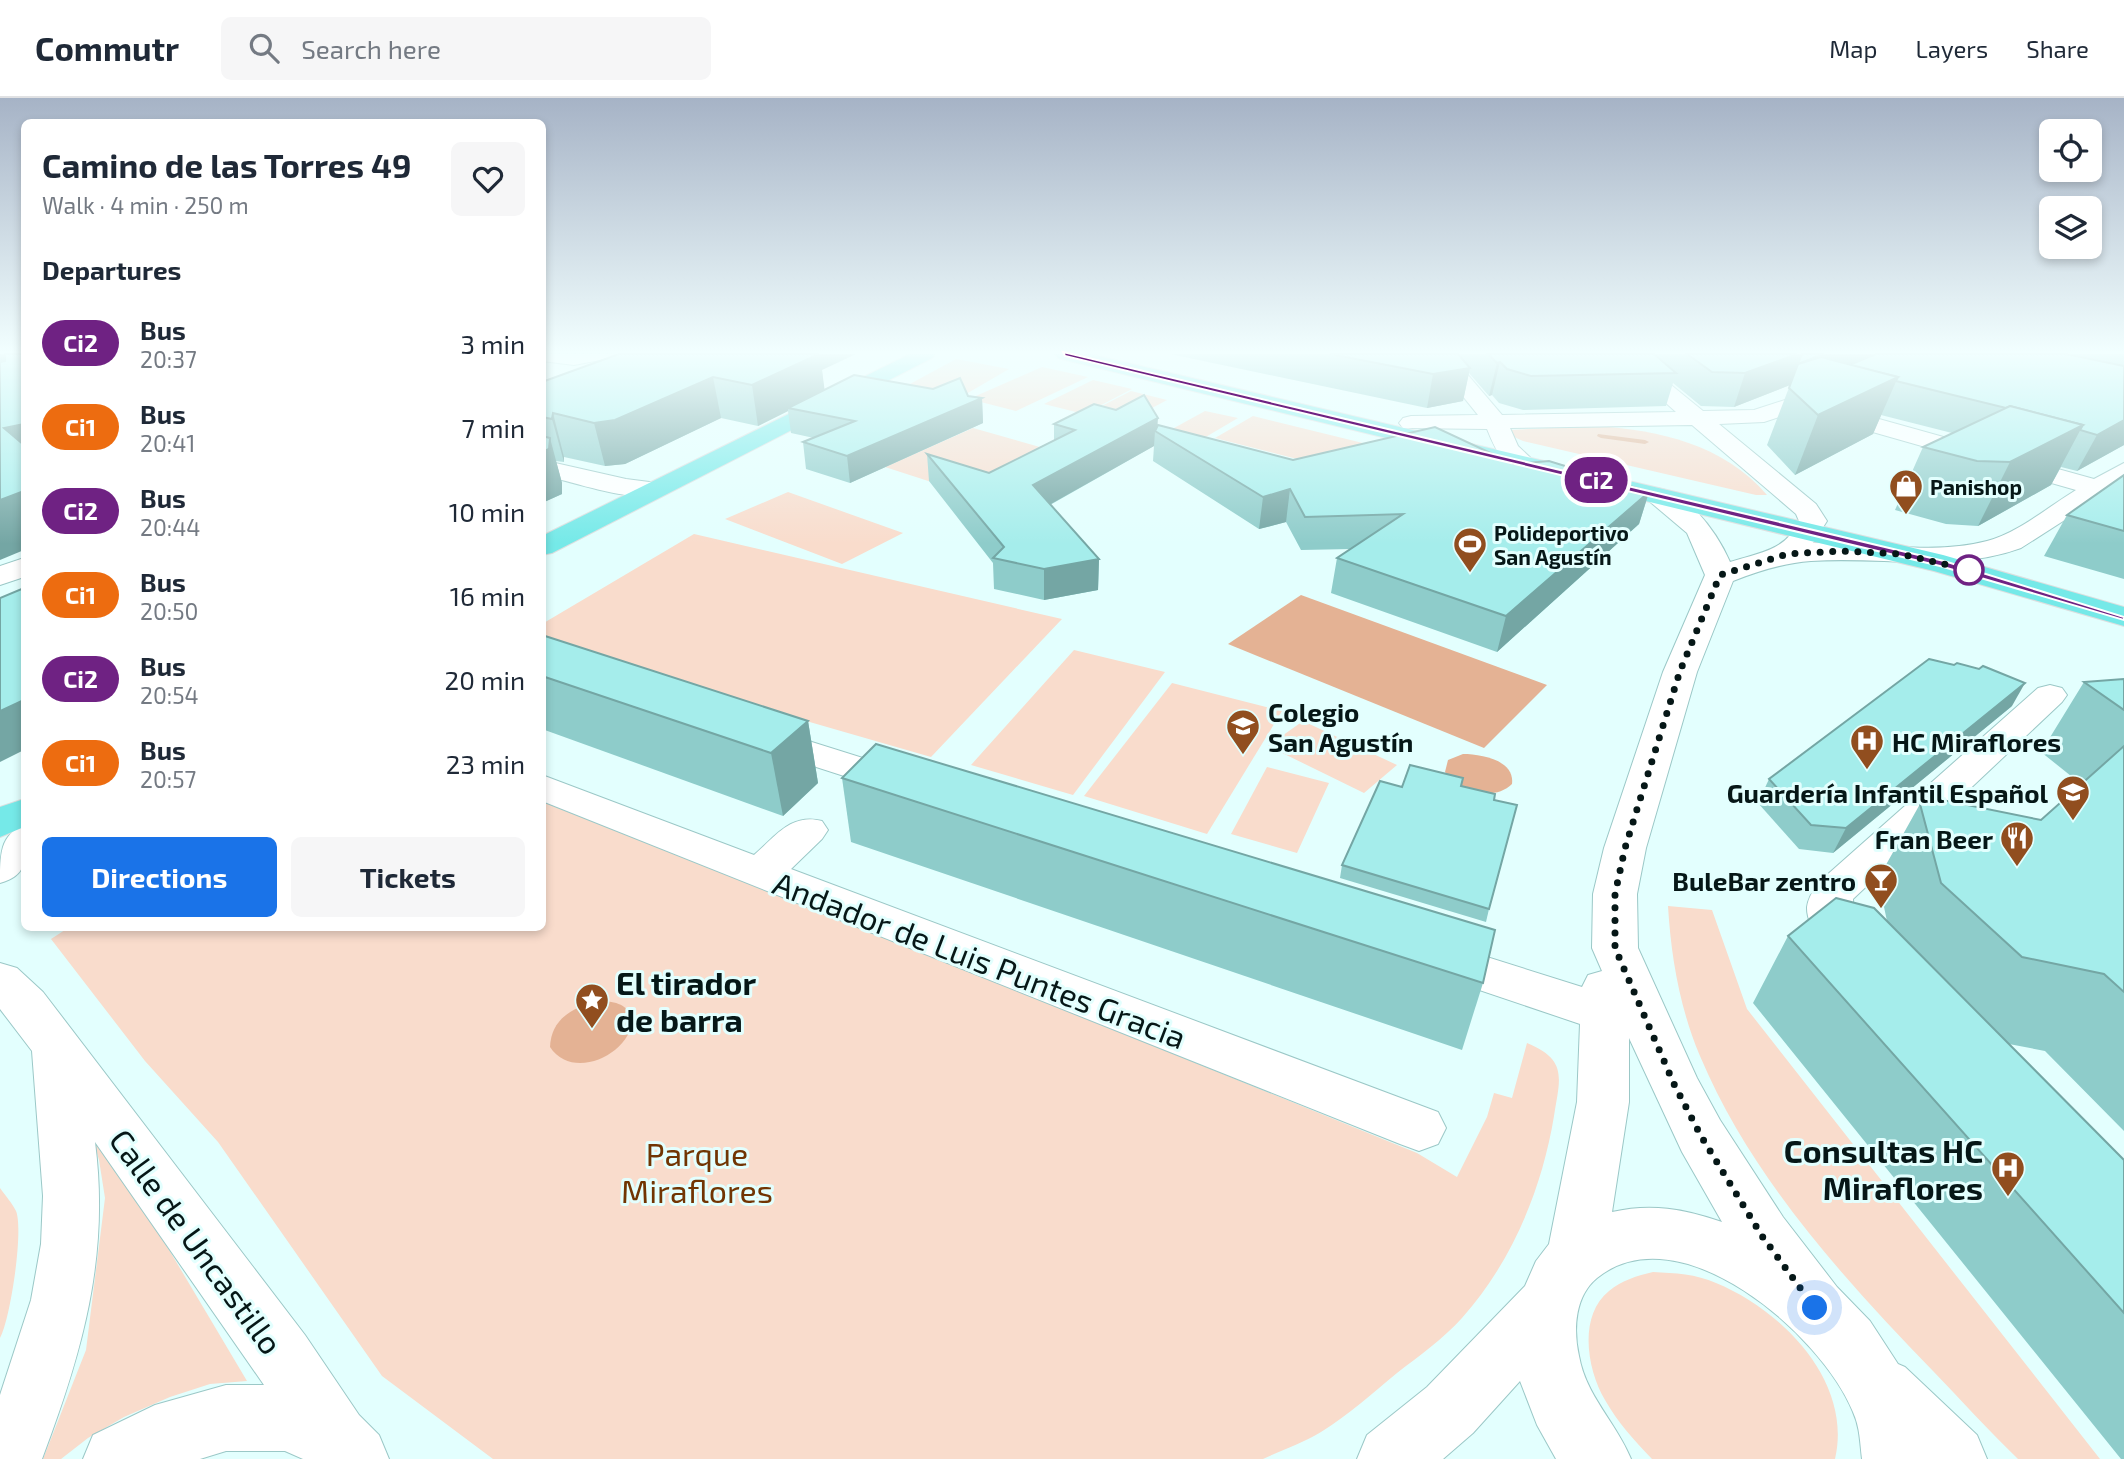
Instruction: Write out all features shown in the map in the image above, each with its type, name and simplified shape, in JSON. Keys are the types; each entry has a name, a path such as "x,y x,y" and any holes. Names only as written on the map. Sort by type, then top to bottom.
{"main road":[{"path":"546,525 764,418"},
{"path":"546,545 798,418"},
{"path":"1332,418 1655,495 1969,552 2124,599"},
{"path":"1383,418 1411,424"},
{"path":"1500,433 1810,524 1901,554 1989,576 2124,617"},
{"path":"0,797 21,786"},
{"path":"0,824 21,813"}],"street":[{"path":"1486,418 1524,463"},
{"path":"1411,424 1500,433 1598,419 1672,418"},
{"path":"1699,418 1741,455 1810,524 1787,554"},
{"path":"1850,418 2097,488"},
{"path":"1598,419 1673,431 1722,446 1741,455"},
{"path":"546,468 626,487 656,489"},
{"path":"1720,575 1787,554 1841,551 1901,554 1969,552 2007,544 2124,471"},
{"path":"1597,1459 1572,1425 1552,1383 1544,1344 1604,1102 1605,979 1615,948 1615,894 1625,848 1680,671 1720,575 1706,539 1698,527 1681,511 1655,495"},
{"path":"0,576 21,568"},
{"path":"1883,981 1834,926 1828,911 1828,903 1834,892 2050,695"},
{"path":"726,726 935,794"},
{"name":"Andador de Luis Puntes Gracia","path":"546,789 1419,1128"},
{"path":"760,873 807,830"},
{"path":"0,869 21,843"},
{"path":"1406,948 1604,1013"},
{"path":"1615,948 1674,1084 1701,1136 1762,1236 1815,1308 1848,1342 1872,1381 1891,1424 1896,1459"},
{"name":"Calle de Uncastillo","path":"0,980 26,1005 283,1357 345,1449"},
{"name":"Calle de Uncastillo","path":"8,1459 37,1388 59,1308 70,1244 72,1191 69,1139 55,1047"},
{"path":"1391,1459 1450,1410 1561,1282 1607,1240 1644,1233 1686,1238 1741,1258 1774,1276 1815,1308"},
{"path":"1872,1381 1953,1459"},
{"path":"117,1459 155,1439 226,1418 286,1418 345,1449"}],"green space":[{"path":"1110,418 1134,418 1126,422"},
{"path":"1193,418 1238,418 1204,438 1165,433"},
{"path":"1250,418 1259,418 1375,446 1340,470 1215,438"},
{"path":"1595,426 1643,431 1688,443 1731,463 1767,495 1756,495 1523,441 1512,436 1510,430"},
{"path":"973,428 1075,457 990,501 885,467"},
{"path":"788,492 903,533 842,564 725,519"},
{"path":"694,534 1062,619 931,757 546,646 546,622"},
{"path":"1074,650 1165,672 1073,795 971,765"},
{"path":"1172,683 1282,711 1207,834 1084,796"},
{"path":"1303,721 1397,765 1364,793 1268,746"},
{"path":"1267,767 1329,783 1297,853 1231,834"},
{"name":"Parque Miraflores","path":"546,798 1417,1153 1457,1177 1487,1117 1494,1093 1512,1098 1527,1043 1549,1056 1555,1064 1559,1081 1549,1143 1533,1197 1510,1249 1480,1296 1447,1333 1360,1404 1307,1440 1263,1459 493,1459 382,1376 218,1142 145,1061 51,939 63,931 546,931"},
{"path":"1668,906 1712,910 1747,1009 2100,1459 2018,1459 1866,1300 1802,1224 1745,1143 1700,1056 1687,1020 1678,982"},
{"path":"93,1139 146,1211 247,1381 210,1384 170,1397 124,1417 88,1438 61,1459 43,1459 86,1350 105,1198"},
{"path":"0,1188 16,1211 18,1236 12,1295 0,1338"},
{"path":"1653,1272 1693,1276 1716,1283 1741,1295 1787,1330 1807,1352 1823,1377 1833,1403 1838,1430 1835,1459 1652,1459 1621,1424 1599,1388 1590,1359 1589,1329 1599,1302 1609,1291 1635,1277"}],"shaded area":[{"path":"1301,595 1547,685 1484,748 1228,644"},
{"path":"1463,754 1487,757 1503,764 1508,769 1512,784 1496,793 1477,792 1458,785 1445,772 1448,760"},
{"path":"598,1001 618,1004 627,1009 633,1018 630,1031 622,1043 612,1052 586,1063 572,1062 560,1057 550,1047 554,1029 572,1011"}],"building":[{"path":"0,418 21,418 21,425 4,428 21,442 21,492 0,500"},
{"path":"572,418 621,418 615,420 594,423"},
{"path":"837,418 937,418 847,456 803,442 855,421"},
{"path":"1067,418 1158,418 1033,485 1099,559 1044,569 993,558 1004,547 927,454 989,473 1075,430 1054,424"},
{"path":"1986,418 2054,418 2083,425 2010,462 1977,461 1923,447"},
{"path":"2054,418 2124,418 2097,435 2080,430 2083,425"},
{"path":"1158,425 1293,460 1435,427 1514,464 1549,461 1649,492 1506,616 1337,558 1403,514 1305,517 1290,489 1263,497 1155,431"},
{"path":"546,437 550,438 549,449 546,450"},
{"path":"2124,475 2124,531 2067,515"},
{"path":"21,589 21,701 0,711 0,598"},
{"path":"546,636 808,721 771,753 546,677"},
{"name":"HC Miraflores","path":"1929,659 1979,669 1983,666 2025,683 1846,828 1811,825 1769,779"},
{"path":"2124,679 2124,710 2084,682"},
{"path":"876,744 1495,930 1483,983 842,778"},
{"path":"2124,746 2124,992 2104,974 2022,957 1941,883 1920,804 1928,797 2041,820"},
{"path":"1410,765 1463,778 1461,786 1495,794 1494,800 1517,805 1489,909 1342,865 1380,781 1402,787"},
{"path":"1836,898 1874,908 2124,1160 2124,1313 1788,936"}],"waterway":[{"path":"1601,436 1645,442"}],"bus line":[{"name":"Ci2","path":"1330,418 1944,564 2124,617"}],"place":[{"name":"Panishop","path":"1906,516"},
{"name":"Polideportivo San Agustín","path":"1470,574"},
{"name":"Colegio San Agustín","path":"1243,756"},
{"name":"HC Miraflores","path":"1867,771"},
{"name":"Guardería Infantil Español","path":"2073,822"},
{"name":"Fran Beer","path":"2017,868"},
{"name":"BuleBar zentro","path":"1881,910"},
{"name":"El tirador de barra","path":"592,1030"},
{"name":"Consultas HC Miraflores","path":"2008,1198"}],"route":[{"path":"1815,1308 1762,1236 1727,1181 1674,1084 1615,948 1615,894 1625,848 1680,671 1720,575 1787,554 1841,551 1901,554 1969,570"}]}
